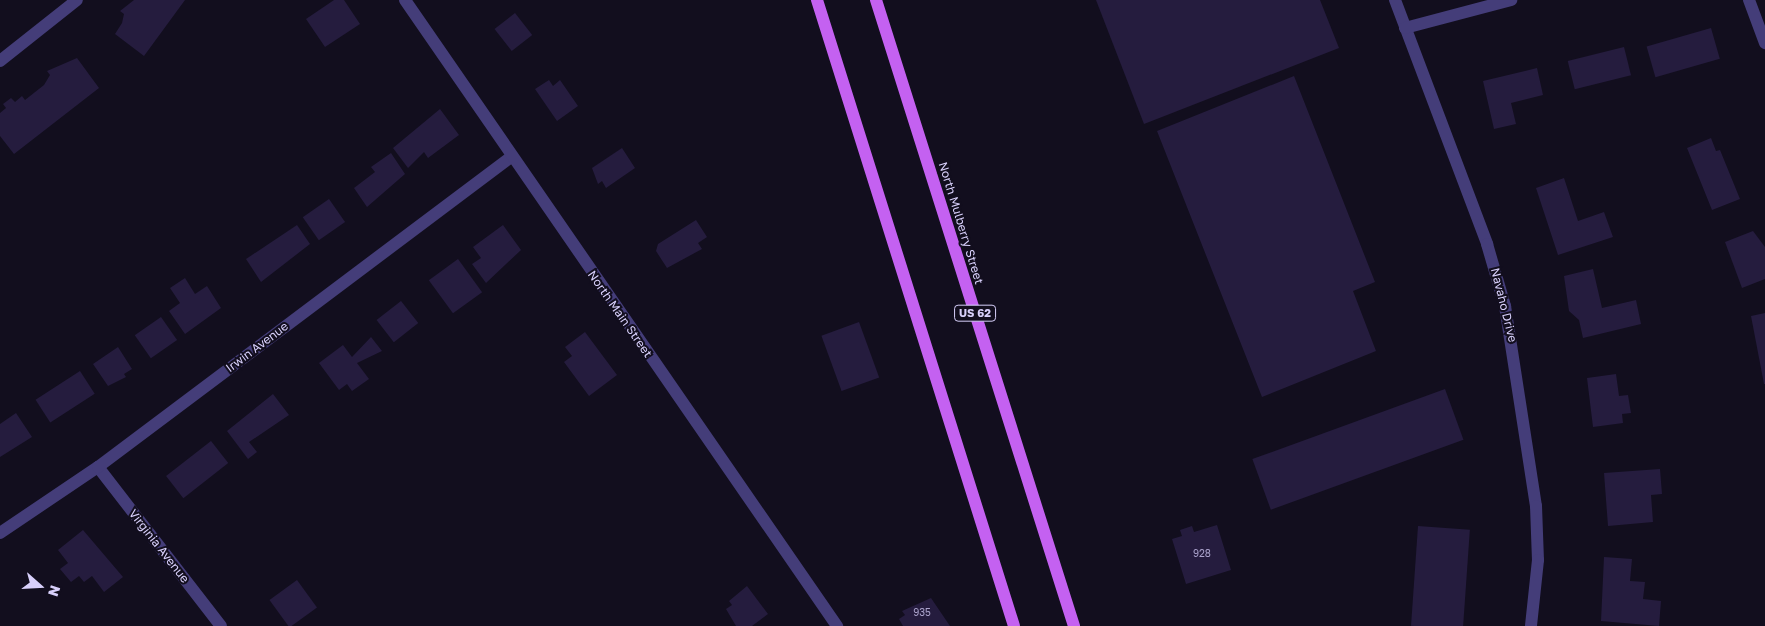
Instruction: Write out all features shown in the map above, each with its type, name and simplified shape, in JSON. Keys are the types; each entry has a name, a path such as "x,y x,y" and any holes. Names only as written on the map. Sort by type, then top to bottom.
{"main road":[{"path":"817,0 1014,626"},
{"name":"North Mulberry Street","path":"876,0 1074,626"}],"street":[{"path":"0,61 77,0"},
{"name":"North Main Street","path":"405,0 511,157 837,626"},
{"name":"Navaho Drive","path":"1395,0 1487,244 1509,324 1536,506 1538,560 1531,626"},
{"path":"1405,28 1511,0"},
{"path":"1749,0 1765,43"},
{"name":"Irwin Avenue","path":"0,533 98,467 511,157"},
{"name":"Virginia Avenue","path":"98,467 221,626"}],"building":[{"path":"134,0 185,0 144,56 115,34 122,23 124,14 120,11"},
{"path":"334,0 344,0 360,24 325,47 306,19"},
{"path":"1096,0 1320,0 1339,48 1144,124"},
{"path":"515,13 532,35 512,51 495,29"},
{"path":"1711,28 1720,59 1655,77 1647,46"},
{"path":"1624,47 1631,75 1575,89 1568,61"},
{"path":"77,58 99,88 14,154 0,136 0,113 6,108 3,104 11,98 15,102 22,96 25,100 44,85 50,75 47,71"},
{"path":"1537,68 1543,95 1511,103 1516,124 1494,129 1483,81"},
{"path":"1294,76 1375,282 1353,291 1376,351 1262,397 1157,131"},
{"path":"549,80 553,86 560,80 578,106 557,121 535,89"},
{"path":"440,109 459,135 428,158 424,152 408,168 393,148"},
{"path":"1711,138 1716,151 1720,150 1740,199 1712,210 1687,148"},
{"path":"622,148 635,168 606,188 602,181 598,184 592,168"},
{"path":"391,153 405,174 367,207 354,188 375,172 371,167"},
{"path":"1564,178 1578,221 1604,212 1613,237 1558,255 1536,188"},
{"path":"329,199 345,222 319,240 303,217"},
{"path":"696,220 707,237 698,243 702,249 667,268 656,251 658,244"},
{"path":"297,225 310,244 261,282 246,259"},
{"path":"503,225 521,250 486,283 472,264 481,258 473,247"},
{"path":"1753,231 1765,247 1765,279 1742,288 1725,242"},
{"path":"458,259 482,292 453,313 429,280"},
{"path":"1593,269 1602,308 1636,300 1641,324 1583,338 1579,320 1569,311 1564,276"},
{"path":"185,278 195,294 207,286 221,308 185,334 169,311 180,303 170,288"},
{"path":"401,301 418,323 394,342 377,320"},
{"path":"1765,313 1765,384 1764,384 1751,316"},
{"path":"161,317 177,340 151,358 135,335"},
{"path":"859,322 879,377 842,391 821,336"},
{"path":"585,332 617,375 589,396 564,362 572,356 565,347"},
{"path":"371,337 382,351 357,363 369,379 352,391 347,384 339,390 319,363 343,345 352,357"},
{"path":"118,347 132,369 124,374 126,377 108,386 93,364"},
{"path":"80,371 95,394 50,423 36,400"},
{"path":"1616,374 1619,396 1628,395 1631,413 1622,414 1623,423 1593,427 1587,378"},
{"path":"1445,389 1463,440 1271,510 1252,459"},
{"path":"273,394 289,415 249,442 257,452 248,459 227,431"},
{"path":"16,413 32,437 0,457 0,424"},
{"path":"211,441 228,463 183,498 166,476"},
{"path":"1660,469 1662,494 1651,495 1653,522 1608,526 1604,473"},
{"path":"1217,525 1231,570 1186,584 1172,539 1182,536 1180,530 1192,526 1194,532"},
{"path":"1418,526 1470,530 1463,626 1411,626"},
{"path":"83,530 123,577 104,592 92,576 84,582 79,576 71,582 60,569 68,563 58,550"},
{"path":"1604,557 1632,559 1630,581 1645,582 1643,599 1661,601 1659,626 1601,621"},
{"path":"297,580 317,608 292,626 288,626 269,600"},
{"path":"747,586 768,614 752,626 736,626 726,609 732,605 729,601"},
{"path":"931,598 950,626 903,626 899,619 905,615 902,611"}]}
